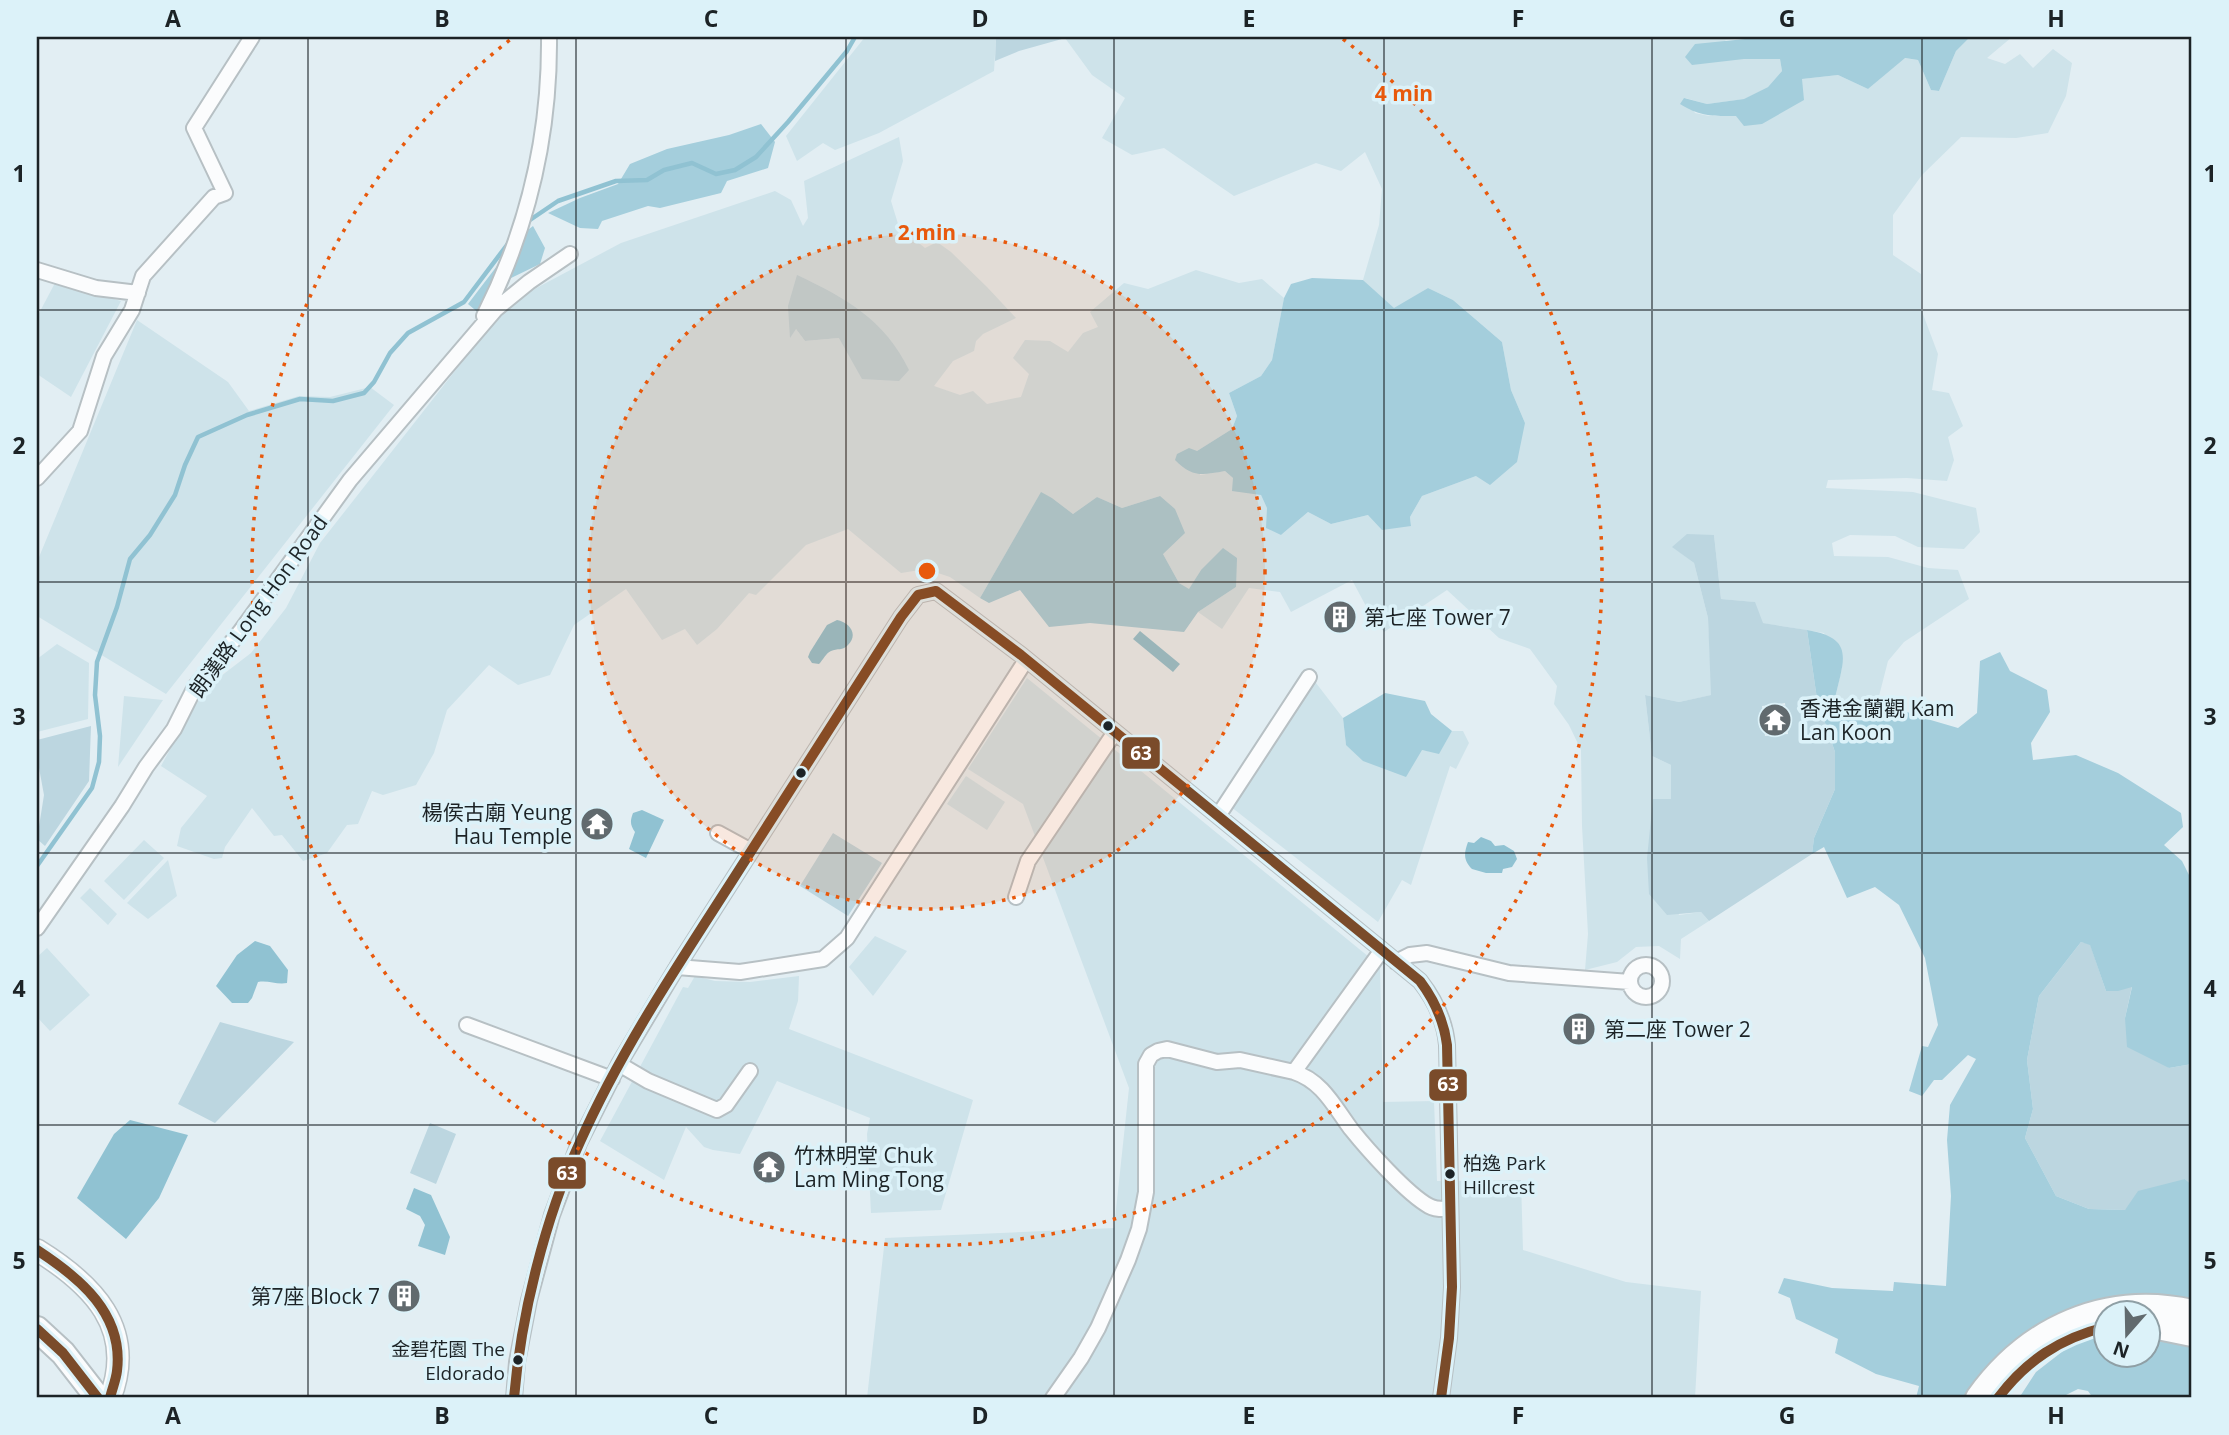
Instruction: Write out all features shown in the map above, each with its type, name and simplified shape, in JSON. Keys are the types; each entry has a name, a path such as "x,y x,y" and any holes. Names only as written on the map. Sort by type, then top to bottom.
{"highway":[{"path":"1978,1398 1993,1377 2017,1353 2045,1334 2076,1319 2108,1310 2142,1306 2192,1312"},
{"path":"2162,1326 2192,1334"},
{"path":"37,1329 64,1353 102,1397"},
{"path":"1998,1398 2019,1371 2052,1346 2092,1331"}],"main road":[{"path":"37,1250 79,1279 96,1297 107,1316 115,1338 116,1379 102,1397"}],"street":[{"path":"37,478 80,431 104,356 132,310 143,275 215,197 225,193 194,128 251,37"},
{"name":"朗漢路 Long Hon Road","path":"475,333 505,272 541,150 549,37"},
{"name":"朗漢路 Long Hon Road","path":"37,928 174,729 195,688 240,632 350,480 504,302 570,254"},
{"path":"37,270 96,288 138,293"},
{"path":"514,1398 521,1342 552,1215 579,1143 612,1079 677,967 911,602 918,595 936,591 1115,732 1420,981 1427,990 1439,1011 1446,1033 1451,1312 1441,1398"},
{"path":"677,967 740,972 823,959 847,938 1026,660"},
{"path":"1218,816 1309,677"},
{"path":"1016,897 1028,861 1115,732"},
{"path":"718,833 751,851"},
{"path":"1294,1072 1382,950"},
{"path":"1396,962 1410,955 1427,953 1509,972 1630,982"},
{"path":"467,1024 612,1079"},
{"path":"1053,1398 1098,1328 1139,1229 1146,1192 1146,1064 1151,1055 1158,1051 1167,1049 1217,1062 1240,1060 1294,1072 1310,1079 1322,1089 1369,1150 1417,1198 1432,1208 1450,1209"},
{"path":"620,1065 648,1081 717,1110 726,1105 750,1071"}],"shaded area":[{"path":"865,37 996,37 994,71 879,133 835,150 823,143 797,161 786,136"},
{"path":"996,37 1069,37 1019,51 995,61"},
{"path":"1765,37 1725,40 1744,59 1780,59 1782,71 1768,87 1745,99 1707,104 1685,98 1695,113 1709,116 1736,116 1802,79 1838,75 1868,89 1904,58 1918,60 1931,90 1939,91 1956,51 1970,37 2012,37 1987,58 2005,64 2020,54 2033,68 2053,49 2072,63 2066,96 2048,133 2016,138 1961,137 1922,175 1893,215 1893,255 1921,274 1921,309 1938,354 1932,390 1949,393 1963,426 1948,437 1954,460 1947,481 1907,478 1828,480 1826,488 1913,492 1976,508 1980,532 1964,549 1918,547 1895,536 1850,535 1832,543 1834,556 1888,557 1928,568 1958,570 1969,599 1904,642 1888,661 1878,700 1865,708 1835,698 1842,668 1824,633 1762,623 1754,602 1721,599 1714,535 1673,547 1694,563 1708,618 1712,695 1679,702 1645,695 1652,756 1671,765 1671,799 1653,799 1679,915 1701,912 1709,921 1681,939 1680,959 1659,946 1636,947 1617,962 1585,970 1588,934 1581,750 1569,725 1554,704 1557,686 1530,649 1499,638 1447,590 1384,632 1352,580 1291,612 1280,592 1249,588 1222,629 1198,612 1236,587 1201,570 1189,590 1179,583 1163,554 1160,496 1122,508 1097,497 1073,514 1041,493 980,598 950,577 926,569 901,573 848,529 806,545 756,595 749,593 717,629 697,645 685,629 662,640 626,589 574,625 550,675 518,685 489,665 447,710 434,753 416,785 383,795 372,791 358,824 347,825 327,853 303,861 282,835 274,836 252,808 225,847 222,858 214,859 177,846 181,828 207,796 161,766 186,720 208,686 251,653 286,608 320,543 495,320 529,292 621,243 775,191 791,200 803,226 808,218 804,181 899,137 903,161 891,201 899,227 925,248 937,242 951,252 1016,318 983,334 976,341 974,351 953,361 934,386 960,395 973,391 987,404 1021,397 1029,374 1013,358 1025,340 1050,341 1068,352 1083,333 1098,327 1090,312 1124,283 1148,289 1196,270 1239,283 1262,279 1284,298 1272,360 1261,376 1229,393 1237,416 1232,429 1197,451 1200,475 1225,471 1261,495 1281,535 1308,512 1331,524 1368,515 1411,525 1410,517 1422,496 1476,476 1525,423 1511,390 1502,342 1453,300 1428,288 1394,309 1363,280 1379,225 1382,189 1365,152 1341,171 1316,163 1234,196 1164,148 1132,155 1102,138 1125,98 1092,75 1065,38","holes":["877,324 839,338 805,341 796,329"]},
{"path":"1765,37 1970,37 1956,51 1939,91 1931,90 1918,60 1905,58 1868,89 1838,75 1802,79 1804,100 1762,124 1744,126 1736,116 1707,115 1680,104 1684,98 1707,104 1744,99 1768,87 1782,71 1780,59 1744,59 1692,65 1685,57 1695,44"},
{"path":"761,124 775,142 768,168 727,181 721,193 660,208 648,206 602,221 598,229 580,228 548,213 618,184 630,164 667,149 729,135"},
{"path":"533,226 545,248 540,264 509,279 505,292 481,315 468,304 519,237"},
{"path":"797,275 848,302 876,324 888,337 909,370 899,381 862,379 839,338 805,341 796,329 790,338 788,306"},
{"path":"1312,278 1363,280 1394,308 1428,288 1453,300 1502,342 1511,390 1525,423 1517,462 1490,485 1476,476 1422,496 1410,517 1411,526 1382,530 1368,515 1331,524 1308,512 1281,535 1266,528 1267,508 1261,495 1232,491 1233,478 1225,471 1198,474 1181,466 1175,460 1177,454 1189,448 1197,451 1232,429 1237,416 1229,393 1261,376 1272,360 1284,298 1291,284"},
{"path":"55,283 121,301 71,397 37,374 37,317"},
{"path":"137,320 228,382 249,411 299,396 330,397 370,387 394,405 166,694 37,616 37,562"},
{"path":"1041,492 1073,514 1097,497 1122,508 1160,496 1175,509 1185,533 1163,554 1179,583 1189,589 1201,570 1223,548 1237,558 1236,587 1198,612 1184,632 1090,623 1049,627 1020,590 989,603 980,598"},
{"path":"1687,534 1714,535 1721,599 1755,602 1763,623 1807,630 1817,699 1835,752 1835,789 1814,838 1812,854 1709,921 1701,912 1667,915 1649,894 1647,858 1653,799 1671,799 1671,765 1652,756 1645,695 1679,702 1711,695 1708,618 1694,563 1672,547","holes":["1785,703 1788,734 1765,736 1762,706"]},
{"path":"837,620 851,629 851,641 844,648 829,652 819,664 812,663 808,657 810,652 827,625"},
{"path":"1807,630 1833,639 1842,652 1843,661 1835,698 1865,708 1878,700 1917,716 1958,728 1977,713 1980,661 2000,652 2010,671 2047,690 2050,712 2031,743 2033,760 2076,755 2118,773 2181,813 2183,827 2164,845 2182,861 2192,881 2192,1064 2169,1068 2127,1047 2125,1018 2132,987 2106,991 2090,945 2081,942 2039,996 2027,1060 2033,1109 2025,1138 2056,1196 2089,1209 2125,1210 2138,1191 2185,1179 2192,1185 2192,1308 2162,1307 2162,1298 2092,1298 2092,1305 2088,1305 1978,1398 1916,1398 1919,1386 1876,1374 1835,1353 1838,1339 1796,1319 1790,1298 1778,1293 1784,1278 1832,1288 1893,1291 1894,1282 1946,1286 1951,1196 1947,1140 1950,1105 1976,1059 1968,1055 1942,1080 1934,1080 1922,1096 1909,1091 1922,1046 1928,1047 1938,1025 1925,958 1899,905 1875,887 1847,898 1824,847 1812,854 1814,838 1835,789 1835,752 1817,699"},
{"path":"1140,631 1180,664 1173,672 1133,639"},
{"path":"57,644 89,663 88,719 37,732 37,659"},
{"path":"1306,670 1343,718 1346,745 1439,753 1452,731 1463,731 1469,743 1456,769 1450,766 1411,885 1402,880 1378,922 1221,799 1226,796"},
{"path":"1027,678 1380,966 1383,1102 1434,1101 1437,1181 1521,1180 1523,1250 1626,1282 1701,1291 1695,1398 867,1398 885,1238 1114,1228 1129,1088 1023,804 968,769"},
{"path":"1385,693 1425,701 1431,714 1452,731 1439,754 1422,750 1406,777 1363,761 1346,745 1343,718"},
{"path":"124,696 163,700 118,767"},
{"path":"91,726 89,781 45,846 37,839 44,795 37,757 37,740"},
{"path":"966,776 1005,802 987,830 947,804"},
{"path":"642,810 664,820 646,858 629,849 635,832 631,825 633,813"},
{"path":"833,833 882,863 848,916 800,886"},
{"path":"1481,837 1495,846 1504,845 1514,851 1517,859 1512,867 1503,869 1502,873 1486,873 1472,869 1465,853 1468,842 1474,843"},
{"path":"144,840 164,858 124,900 104,881"},
{"path":"168,860 177,896 148,919 127,903"},
{"path":"90,888 117,914 108,925 80,898"},
{"path":"875,936 907,951 873,996 849,967"},
{"path":"255,941 270,946 288,970 287,983 258,982 248,1003 232,1003 216,986 237,955"},
{"path":"2081,942 2090,944 2106,991 2132,986 2125,1018 2169,1068 2192,1064 2192,1185 2185,1179 2125,1210 2089,1209 2056,1196 2025,1138 2033,1109 2027,1060 2039,996"},
{"path":"47,948 90,995 50,1031 37,1017 37,957"},
{"path":"695,976 715,981 750,982 799,976 798,1001 789,1029 973,1100 941,1210 871,1213 867,1134 870,1118 777,1081 740,1154 704,1147 686,1127 664,1180 600,1141 683,987 688,988"},
{"path":"220,1022 294,1042 215,1123 178,1104"},
{"path":"130,1120 188,1135 159,1198 126,1239 77,1198 114,1134"},
{"path":"430,1123 456,1134 436,1184 410,1173"},
{"path":"414,1188 431,1195 450,1237 445,1255 418,1246 425,1225 420,1216 406,1209"},
{"path":"2162,1336 2192,1342 2192,1398 2093,1398 2088,1391 2078,1389 2064,1396 2019,1398 2036,1372 2076,1341 2092,1338 2092,1368 2162,1368"}],"waterway":[{"path":"527,222 558,201 616,181 647,180 664,170 692,163 716,174 735,170 756,157 788,122 847,51 855,37"},
{"path":"37,866 92,788 99,762 100,736 95,695 97,662 117,607 130,559 150,535 175,495 198,437 247,415 300,399 333,401 364,393 374,382 390,353 408,333 464,302 510,241"}],"transit line":[{"name":"63","path":"936,591 1021,655 1420,981 1430,996 1441,1019 1447,1045 1452,1287 1441,1398"},
{"name":"63","path":"514,1398 529,1301 556,1202 567,1171 613,1074 671,976 901,617 918,595 936,591"},
{"name":"63","path":"37,1250 83,1286 106,1315 114,1332 117,1351 116,1374 110,1398"},
{"name":"63","path":"37,1329 63,1353 98,1398"},
{"name":"63","path":"1998,1398 2032,1362 2059,1345 2092,1331"}],"place":[{"name":"第七座 Tower 7","path":"1340,617"},
{"name":"香港金蘭觀 Kam Lan Koon","path":"1775,720"},
{"name":"楊侯古廟 Yeung Hau Temple","path":"597,824"},
{"name":"第二座 Tower 2","path":"1579,1029"},
{"name":"竹林明堂 Chuk Lam Ming Tong","path":"769,1167"},
{"name":"柏逸 Park Hillcrest","path":"1450,1174"},
{"name":"第7座 Block 7","path":"404,1296"},
{"name":"金碧花園 The Eldorado","path":"518,1360"}]}
